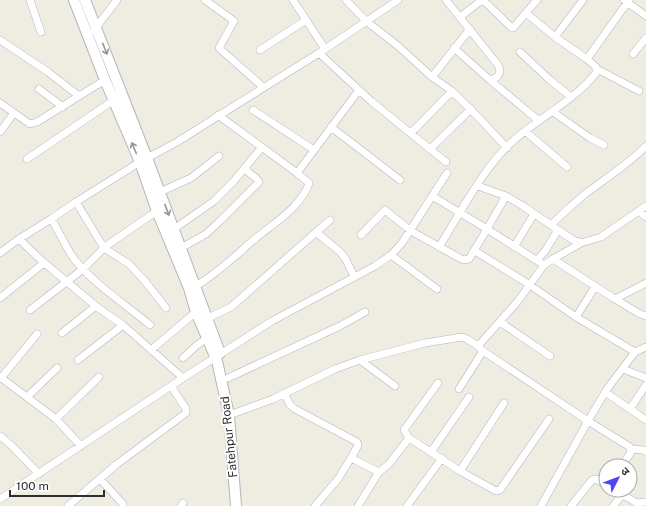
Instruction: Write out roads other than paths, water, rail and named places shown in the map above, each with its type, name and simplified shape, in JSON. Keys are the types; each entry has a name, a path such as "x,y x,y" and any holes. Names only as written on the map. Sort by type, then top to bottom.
{"street":[{"path":"30,0 41,32"},
{"path":"74,0 105,80 160,192 208,318 218,356 228,378 235,413 242,506"},
{"path":"85,0 143,160"},
{"path":"88,37 117,0"},
{"path":"205,0 234,20 219,48 263,88"},
{"path":"294,0 322,51 359,90 431,148 446,162"},
{"path":"346,0 366,21 398,46 432,77 452,91 507,148"},
{"path":"446,0 500,69 500,73 490,80"},
{"path":"460,17 483,0 511,28 515,27 537,0"},
{"path":"555,37 583,0"},
{"path":"0,253 76,202 322,51 393,1"},
{"path":"587,59 627,1 646,16"},
{"path":"526,13 555,37 587,59 597,69 638,91"},
{"path":"260,50 306,20"},
{"path":"432,77 470,29"},
{"path":"633,54 646,38"},
{"path":"0,40 48,72 79,96"},
{"path":"454,48 539,121"},
{"path":"520,52 571,97"},
{"path":"438,247 487,171 507,148 525,131 553,112 571,97 592,78 597,69"},
{"path":"0,103 30,124 37,122 63,107 105,80"},
{"path":"39,89 63,107"},
{"path":"297,173 359,90"},
{"path":"411,133 452,91"},
{"path":"27,159 114,100"},
{"path":"431,148 471,109"},
{"path":"253,110 314,150"},
{"path":"553,112 590,138 604,145"},
{"path":"0,132 14,113"},
{"path":"196,286 215,273 277,222 299,201 309,183 218,115"},
{"path":"331,127 400,180"},
{"path":"525,131 567,167"},
{"path":"551,225 566,210 586,194 624,167 646,146"},
{"path":"174,229 214,201 262,147"},
{"path":"160,192 191,178 219,156"},
{"name":"Fatehpur Road","path":"143,160 157,210 189,288 196,312 207,338 218,356 229,414 236,506"},
{"path":"181,248 206,234 258,182 256,178 244,169"},
{"path":"2,495 39,474 183,378 272,321 375,266 391,255 411,232 447,173"},
{"path":"478,186 506,196 572,240 581,243"},
{"path":"432,196 544,265"},
{"path":"361,234 385,210 411,232 466,261 475,251 506,196"},
{"path":"76,202 104,248 129,264 166,308"},
{"path":"459,389 481,349 544,265 581,243 601,237 646,206"},
{"path":"30,310 83,269 104,248 157,210"},
{"path":"639,211 646,218"},
{"path":"514,247 534,214"},
{"path":"51,220 70,252 83,269 150,325"},
{"path":"208,318 231,307 330,220"},
{"path":"537,260 545,251 558,230"},
{"path":"317,233 339,251 345,258 354,276"},
{"path":"19,239 44,263 96,306 123,325 183,378"},
{"path":"475,251 530,285 576,317 635,352"},
{"path":"391,255 437,289"},
{"path":"553,259 615,299 646,316"},
{"path":"0,298 44,263"},
{"path":"615,299 646,283"},
{"path":"576,317 596,287"},
{"path":"62,333 96,306"},
{"path":"151,350 196,312"},
{"path":"228,378 340,326 365,312"},
{"path":"500,322 550,356"},
{"path":"78,360 123,325"},
{"path":"37,334 0,378 28,397 56,419 81,446"},
{"path":"235,413 284,393 335,369 360,360 425,343 462,337 588,421 629,445 632,449 644,450 646,452"},
{"path":"183,358 207,338"},
{"path":"543,505 607,389 635,352 646,347"},
{"path":"360,360 395,386"},
{"path":"28,397 57,368"},
{"path":"623,369 646,378"},
{"path":"56,419 99,377"},
{"path":"438,383 404,430 409,438 460,471 496,491 500,490 549,419"},
{"path":"630,409 646,385"},
{"path":"68,506 117,464 186,413 186,409 171,386"},
{"path":"607,389 606,392 608,394 646,420"},
{"path":"284,393 290,405 295,409 357,442 358,445 338,479 315,506"},
{"path":"431,452 469,397"},
{"path":"460,471 504,403"},
{"path":"0,436 12,446 39,474"},
{"path":"358,506 379,472 389,464 409,438"},
{"path":"627,458 632,449"},
{"path":"351,458 379,472"},
{"path":"407,506 442,458"},
{"path":"100,479 123,504 123,506"},
{"path":"571,506 592,480 598,480"},
{"path":"613,506 620,498"},
{"path":"627,498 637,504 646,502"}]}
